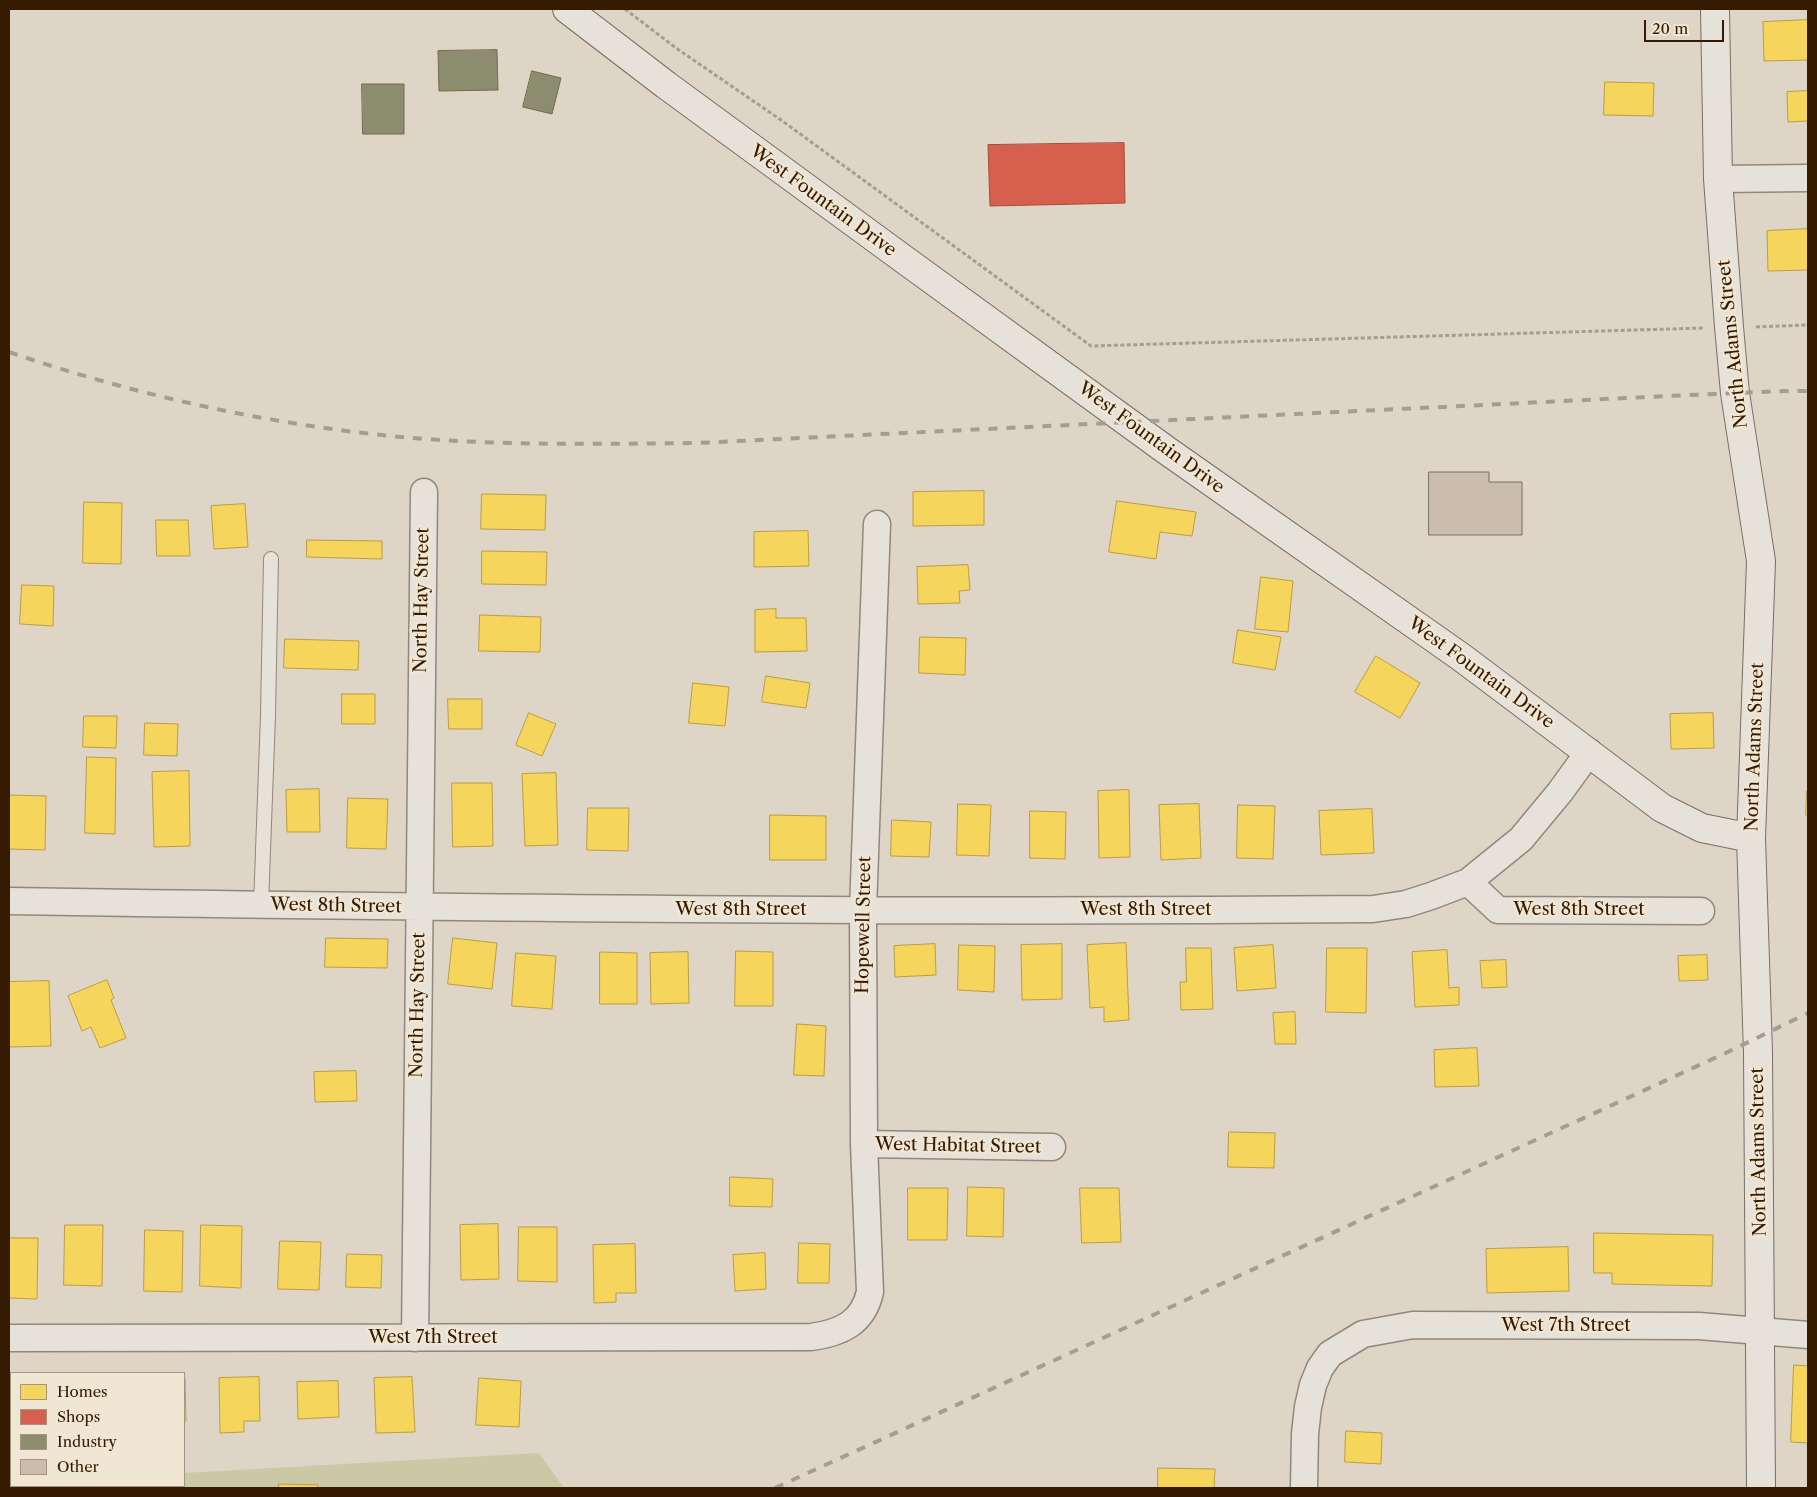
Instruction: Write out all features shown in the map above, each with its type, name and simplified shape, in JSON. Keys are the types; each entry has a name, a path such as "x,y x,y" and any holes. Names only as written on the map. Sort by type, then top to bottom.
{"street":[{"name":"West Fountain Drive","path":"567,9 666,85 898,256 1166,450 1461,657 1662,808 1702,828 1751,838"},
{"name":"North Adams Street","path":"1715,9 1718,180 1735,393 1761,561 1751,838 1757,1024 1761,1488"},
{"path":"1718,180 1808,178"},
{"name":"North Hay Street","path":"415,1338 424,492"},
{"name":"Hopewell Street","path":"855,1321 868,1304 870,1292 864,1144 863,910 878,524"},
{"name":"West 8th Street","path":"9,901 419,908 863,910 1373,909 1406,904 1468,882 1521,839 1560,792 1589,752"},
{"name":"West 8th Street","path":"1468,882 1498,910 1701,911"},
{"name":"West Habitat Street","path":"864,1144 1052,1147"},
{"name":"West 7th Street","path":"9,1338 811,1337 840,1330 855,1321"},
{"name":"West 7th Street","path":"1304,1488 1305,1434 1313,1384 1320,1368 1330,1354 1363,1334 1413,1325 1699,1326 1808,1335"}],"lane":[{"path":"260,905 268,715 271,559"}],"path":[{"path":"624,9 676,48 781,120 1091,346 1710,328"},
{"path":"1750,327 1808,325"}],"shaded area":[{"path":"539,1453 564,1488 9,1488 9,1484 10,1487 185,1487 185,1473"}],"building: Homes":[{"path":"1808,20 1808,60 1764,61 1763,22"},
{"path":"1605,82 1654,83 1653,116 1604,115"},
{"path":"1808,91 1808,121 1788,122 1787,92"},
{"path":"1808,229 1808,270 1768,271 1767,231"},
{"path":"984,491 984,525 913,526 913,492"},
{"path":"482,494 546,495 545,530 481,529"},
{"path":"1117,501 1196,512 1192,536 1160,532 1156,559 1109,552"},
{"path":"84,502 122,503 121,564 83,563"},
{"path":"245,504 248,547 214,549 211,506"},
{"path":"156,520 188,520 190,556 157,556"},
{"path":"808,531 809,566 754,567 754,532"},
{"path":"307,540 382,541 382,559 307,557"},
{"path":"482,551 547,552 546,585 482,584"},
{"path":"968,565 970,590 959,591 960,603 918,604 917,567"},
{"path":"1261,577 1293,581 1288,632 1255,629"},
{"path":"22,585 54,586 53,626 20,624"},
{"path":"776,609 776,618 806,618 807,651 755,652 755,610"},
{"path":"480,615 541,617 540,652 479,651"},
{"path":"1238,630 1281,637 1275,670 1233,663"},
{"path":"920,637 966,638 965,675 919,673"},
{"path":"285,639 359,641 358,670 284,668"},
{"path":"1376,656 1420,683 1400,718 1355,692"},
{"path":"766,676 810,683 806,708 762,702"},
{"path":"693,683 729,687 725,726 689,723"},
{"path":"342,694 375,694 375,724 342,724"},
{"path":"448,699 482,699 482,729 449,729"},
{"path":"529,713 556,724 542,756 516,745"},
{"path":"1713,713 1714,748 1671,749 1670,714"},
{"path":"84,716 117,716 116,748 83,747"},
{"path":"145,723 178,724 177,756 144,755"},
{"path":"87,757 116,758 115,834 85,833"},
{"path":"189,771 190,846 154,847 152,772"},
{"path":"556,773 558,845 525,846 522,774"},
{"path":"452,783 492,783 493,846 453,847"},
{"path":"319,789 320,832 287,832 286,790"},
{"path":"1129,790 1130,857 1099,858 1098,791"},
{"path":"1807,791 1808,815 1806,815"},
{"path":"9,795 46,796 45,850 9,849"},
{"path":"348,798 388,799 386,849 347,848"},
{"path":"958,804 991,805 989,856 957,855"},
{"path":"1199,804 1201,858 1161,860 1159,805"},
{"path":"1238,805 1275,806 1273,859 1237,858"},
{"path":"588,808 629,808 628,851 587,850"},
{"path":"1372,809 1374,853 1321,855 1319,811"},
{"path":"1030,811 1066,812 1065,859 1030,858"},
{"path":"770,815 826,816 826,860 770,860"},
{"path":"892,820 931,822 929,857 891,856"},
{"path":"326,938 388,939 387,968 325,967"},
{"path":"453,938 497,943 492,989 448,984"},
{"path":"1126,943 1129,1020 1104,1022 1104,1007 1090,1008 1087,945"},
{"path":"935,944 936,975 895,977 894,946"},
{"path":"1062,944 1062,999 1022,1000 1021,945"},
{"path":"959,945 995,946 994,992 958,990"},
{"path":"1273,945 1276,988 1237,991 1234,948"},
{"path":"1186,948 1211,948 1213,1009 1181,1010 1180,982 1186,982"},
{"path":"1327,948 1367,948 1366,1013 1326,1012"},
{"path":"1447,950 1449,988 1459,987 1459,1005 1415,1007 1412,952"},
{"path":"736,951 773,952 773,1006 735,1006"},
{"path":"600,952 637,953 637,1004 600,1004"},
{"path":"688,952 689,1003 651,1004 650,953"},
{"path":"516,953 556,956 552,1009 512,1006"},
{"path":"1707,955 1708,980 1679,981 1678,956"},
{"path":"1506,960 1507,987 1482,988 1480,961"},
{"path":"107,980 114,998 111,1000 126,1038 100,1048 91,1027 82,1031 68,996"},
{"path":"49,981 51,1046 9,1047 9,982"},
{"path":"1295,1012 1296,1044 1275,1044 1273,1013"},
{"path":"797,1024 826,1026 824,1076 794,1075"},
{"path":"1477,1048 1479,1086 1435,1087 1434,1050"},
{"path":"356,1071 357,1101 315,1102 314,1072"},
{"path":"1229,1132 1275,1133 1274,1168 1228,1167"},
{"path":"730,1177 773,1179 772,1207 730,1206"},
{"path":"968,1187 1004,1188 1003,1237 967,1236"},
{"path":"908,1188 948,1188 947,1240 908,1240"},
{"path":"1080,1188 1119,1188 1121,1242 1082,1243"},
{"path":"498,1224 499,1279 461,1280 460,1225"},
{"path":"65,1225 103,1225 102,1286 64,1285"},
{"path":"201,1225 242,1226 241,1288 200,1286"},
{"path":"519,1227 557,1227 557,1282 518,1281"},
{"path":"145,1230 183,1231 182,1292 144,1291"},
{"path":"1594,1233 1713,1235 1712,1286 1612,1284 1612,1273 1594,1273"},
{"path":"9,1238 38,1238 37,1299 9,1298"},
{"path":"280,1241 321,1242 319,1290 278,1289"},
{"path":"799,1243 830,1244 829,1283 798,1283"},
{"path":"635,1244 636,1293 616,1293 616,1302 594,1303 593,1245"},
{"path":"1568,1247 1569,1291 1487,1293 1486,1249"},
{"path":"765,1253 766,1289 735,1291 733,1255"},
{"path":"347,1254 382,1255 381,1288 346,1287"},
{"path":"1794,1365 1808,1366 1808,1443 1791,1442"},
{"path":"259,1377 260,1421 244,1421 244,1432 220,1433 219,1378"},
{"path":"412,1377 415,1432 376,1433 374,1378"},
{"path":"185,1378 186,1421 185,1421"},
{"path":"479,1378 521,1381 519,1427 476,1425"},
{"path":"9,1380 10,1380 10,1418"},
{"path":"338,1381 339,1417 298,1419 297,1382"},
{"path":"1346,1431 1382,1433 1381,1464 1345,1462"},
{"path":"1158,1468 1215,1469 1214,1488 1158,1488"},
{"path":"279,1484 318,1485 318,1488 279,1488"}],"building: Shops":[{"path":"1124,143 1125,203 990,206 988,145"}],"building: Industry":[{"path":"497,50 498,90 439,91 438,51"},
{"path":"532,71 561,78 552,114 523,107"},
{"path":"362,84 404,84 404,134 363,134"}],"building: Other":[{"path":"1429,472 1489,472 1489,482 1522,482 1522,535 1429,535"}],"railway":[{"path":"9,352 150,394 245,415 391,436 506,443 697,443 1668,396 1808,391"},
{"path":"775,1488 1728,1052 1808,1013"}]}
